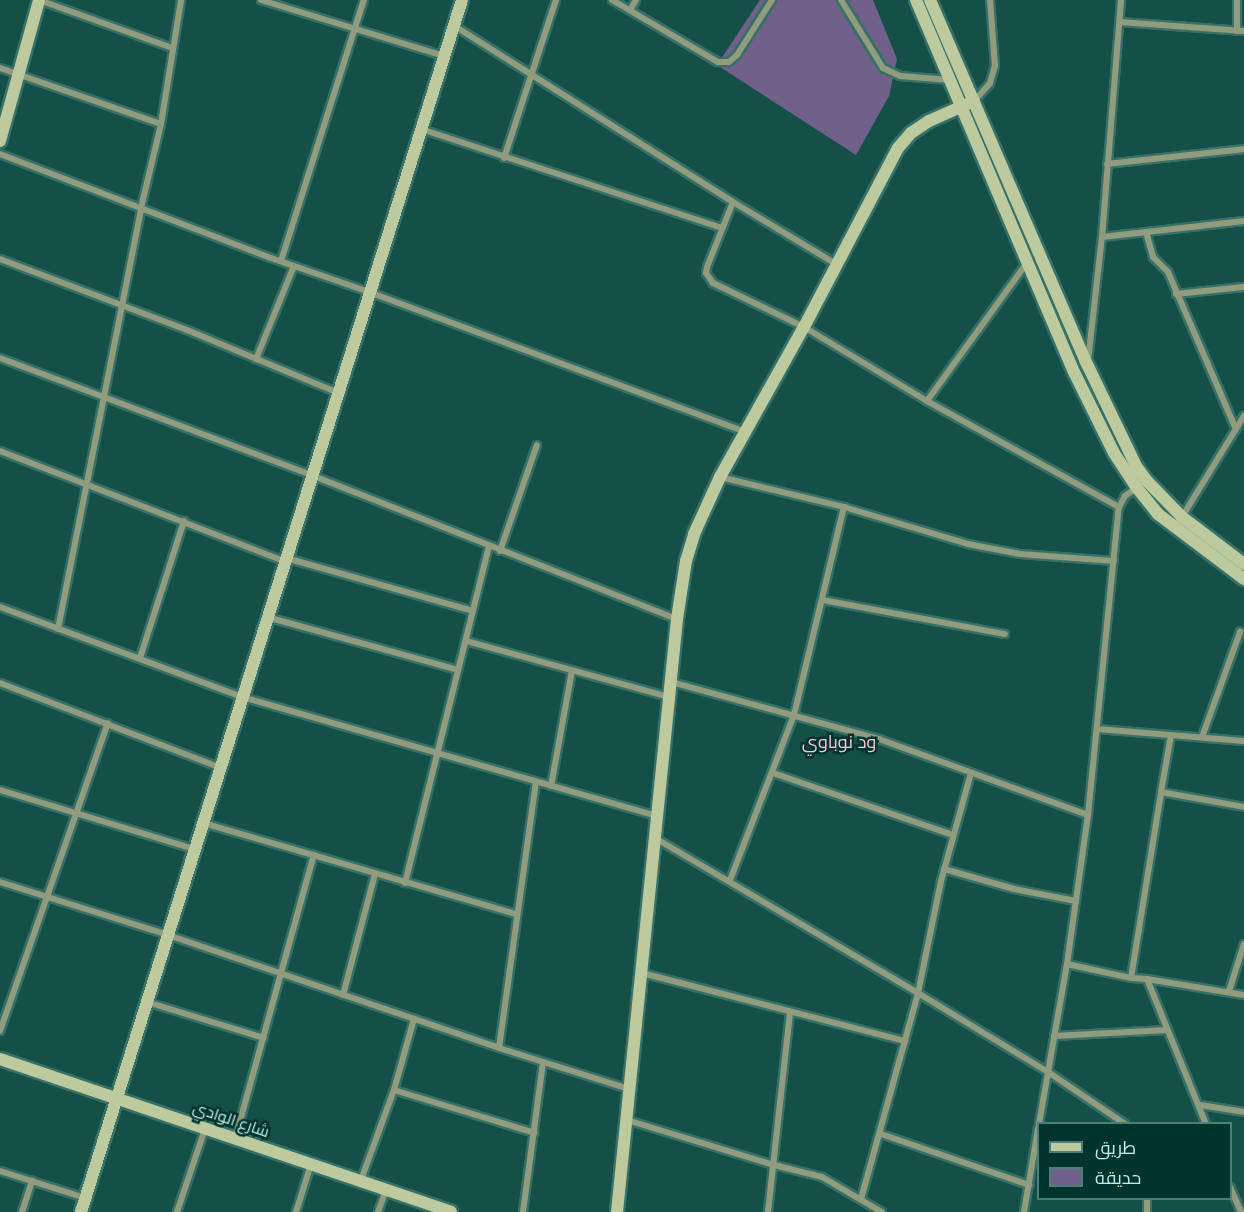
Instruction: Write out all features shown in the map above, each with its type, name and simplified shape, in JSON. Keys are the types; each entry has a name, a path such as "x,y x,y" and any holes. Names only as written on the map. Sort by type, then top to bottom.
{"street":[{"path":"0,141 39,0 172,48"},
{"path":"58,629 141,208 161,124 181,0"},
{"path":"261,0 355,31 444,56"},
{"path":"280,261 364,0"},
{"path":"81,1212 201,823 462,0"},
{"path":"504,158 556,0"},
{"path":"612,0 718,62 729,62 737,55 772,0"},
{"path":"630,10 636,0"},
{"path":"842,0 883,68 900,76 951,80"},
{"path":"916,0 951,80 968,104 1136,466 1142,485 1244,564"},
{"path":"930,0 1028,262 1101,429 1142,485 1158,514 1176,530 1244,579"},
{"path":"617,1212 677,620 688,551 704,508 720,477 804,327 898,148 911,133 929,121 968,104 990,83 995,66 990,0"},
{"path":"1088,364 1102,237 1121,0"},
{"path":"1120,22 1240,31 1237,0"},
{"path":"453,26 836,264"},
{"path":"0,68 161,124"},
{"path":"420,129 722,228"},
{"path":"1107,164 1244,149"},
{"path":"0,154 280,261 745,432"},
{"path":"733,202 707,267 708,278 804,327 927,401 1119,507"},
{"path":"1102,237 1244,221"},
{"path":"1146,232 1153,257 1168,272 1236,429"},
{"path":"0,260 123,306 338,393"},
{"path":"927,401 1028,262"},
{"path":"256,359 294,266"},
{"path":"1176,294 1244,288"},
{"path":"0,358 311,475 677,620"},
{"path":"1182,516 1244,416"},
{"path":"500,551 537,445"},
{"path":"0,451 285,560 473,610"},
{"path":"720,477 844,507 942,538 994,550 1114,561"},
{"path":"1040,1122 1067,964 1088,815 1119,507 1125,496 1142,485"},
{"path":"730,880 794,715 844,507"},
{"path":"140,658 184,521"},
{"path":"405,883 436,751 489,546"},
{"path":"823,600 1005,634"},
{"path":"0,607 242,697 656,816"},
{"path":"267,617 458,670"},
{"path":"1202,737 1240,632"},
{"path":"466,641 669,697"},
{"path":"551,786 572,671"},
{"path":"671,682 879,739 1088,815"},
{"path":"0,683 219,767"},
{"path":"0,1030 108,723"},
{"path":"1097,729 1244,741"},
{"path":"1131,978 1171,735"},
{"path":"773,772 953,835"},
{"path":"861,1199 881,1134 918,993 944,869 971,773"},
{"path":"499,1048 536,782"},
{"path":"0,790 194,849"},
{"path":"1161,792 1244,807"},
{"path":"201,823 516,914"},
{"path":"654,837 730,880 1048,1072 1122,1122"},
{"path":"236,1139 314,855"},
{"path":"944,869 1014,889 1076,901"},
{"path":"343,995 375,874"},
{"path":"0,882 168,934 543,1063 630,1089"},
{"path":"1229,991 1244,944"},
{"path":"1067,964 1131,978 1244,995"},
{"path":"641,973 905,1041"},
{"path":"1147,979 1205,1122"},
{"path":"147,1002 264,1038"},
{"path":"768,1212 790,1012"},
{"path":"361,1180 394,1090 414,1019"},
{"path":"1054,1036 1167,1030"},
{"name":"شارع الوادي","path":"0,1059 451,1212"},
{"path":"523,1212 543,1063"},
{"path":"394,1090 535,1133"},
{"path":"1200,1105 1244,1112"},
{"path":"627,1120 774,1165 822,1177 882,1212"},
{"path":"179,1212 205,1129"},
{"path":"881,1134 1029,1185"},
{"path":"1024,1212 1037,1138"},
{"path":"296,1212 311,1164"},
{"path":"0,1171 85,1198"},
{"path":"22,1212 32,1181"},
{"path":"378,1212 386,1190"},
{"path":"1232,1192 1241,1212"}],"green space":[{"path":"760,0 873,0 897,59 889,96 856,155 717,65"}],"district":[{"name":"ود نوباوي","path":"839,742"}]}
